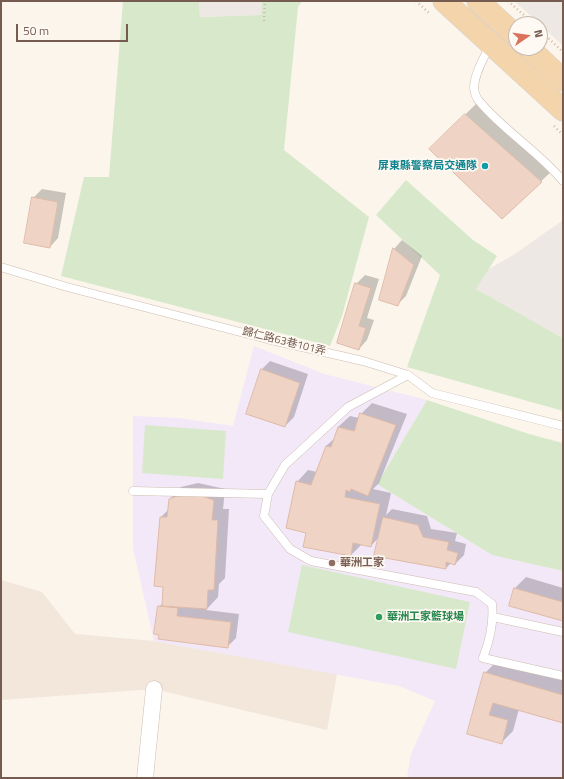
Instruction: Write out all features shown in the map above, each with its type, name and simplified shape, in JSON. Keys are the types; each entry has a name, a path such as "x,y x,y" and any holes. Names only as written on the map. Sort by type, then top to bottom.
{"main road":[{"path":"444,1 563,110"},
{"path":"478,1 508,29"},
{"path":"538,56 563,80"}],"street":[{"path":"145,778 154,689"}],"lane":[{"path":"491,44 477,72 474,88 477,100 502,124 548,163 563,181"},
{"name":"歸仁路63巷101弄","path":"1,267 67,287 267,339 364,361 408,375 432,393 563,426"},
{"path":"408,375 348,407 285,465 268,494 264,516 290,549 311,561 476,592 492,604 493,617 490,638 483,658 563,676"},
{"path":"133,490 268,494"},
{"path":"493,617 563,632"}],"path":[{"path":"264,21 265,1"},
{"path":"508,1 525,16"},
{"path":"548,38 563,52"}],"shaded area":[{"path":"199,1 262,1 261,15 200,17"},
{"path":"514,1 563,1 563,46 548,32 548,16 531,16"},
{"path":"563,220 563,338 476,289 487,270 515,254"},
{"name":"華洲工家","path":"254,346 324,374 427,400 377,484 492,555 563,571 563,778 407,778 411,754 435,701 399,686 154,641 133,548 133,416 179,418 233,426"},
{"path":"1,580 42,592 75,634 154,641 337,674 327,730 154,689 1,700"}],"green space":[{"path":"123,1 199,1 200,17 261,15 262,1 302,1 298,7 284,150 369,217 342,316 330,346 61,276 84,177 109,177"},
{"path":"406,180 473,240 497,256 476,289 563,338 563,411 407,367 440,275 376,215"},
{"path":"427,400 529,434 563,443 563,571 492,555 377,484"},
{"path":"145,425 226,431 223,479 142,473"},
{"name":"華洲工家籃球場","path":"302,565 470,602 456,669 288,632"}],"building":[{"name":"屏東縣警察局交通隊","path":"465,114 542,182 502,219 429,149"},
{"path":"32,197 58,202 50,248 24,243"},
{"path":"393,248 414,265 398,306 379,300"},
{"path":"355,283 371,288 359,326 366,328 359,350 337,343"},
{"path":"261,369 300,383 285,427 246,414"},
{"path":"360,413 396,425 368,496 351,489 350,492 346,490 345,497 380,504 371,547 353,543 351,556 303,547 306,533 286,528 296,481 311,485 326,446 331,447 338,427 354,431"},
{"path":"198,495 214,500 212,520 218,520 214,590 208,590 207,609 162,606 163,587 154,586 160,517 167,517 169,499 177,496"},
{"path":"383,517 418,525 423,537 449,542 447,550 458,553 455,565 446,562 446,569 374,556"},
{"path":"514,588 563,602 563,621 509,606"},
{"path":"158,606 178,608 177,616 231,622 228,648 158,639 159,635 154,634"},
{"path":"484,672 563,695 563,723 493,703 489,715 508,720 502,744 467,734"}],"place":[{"name":"屏東縣警察局交通隊","path":"485,166"},
{"name":"華洲工家","path":"332,563"},
{"name":"華洲工家籃球場","path":"379,617"}]}
